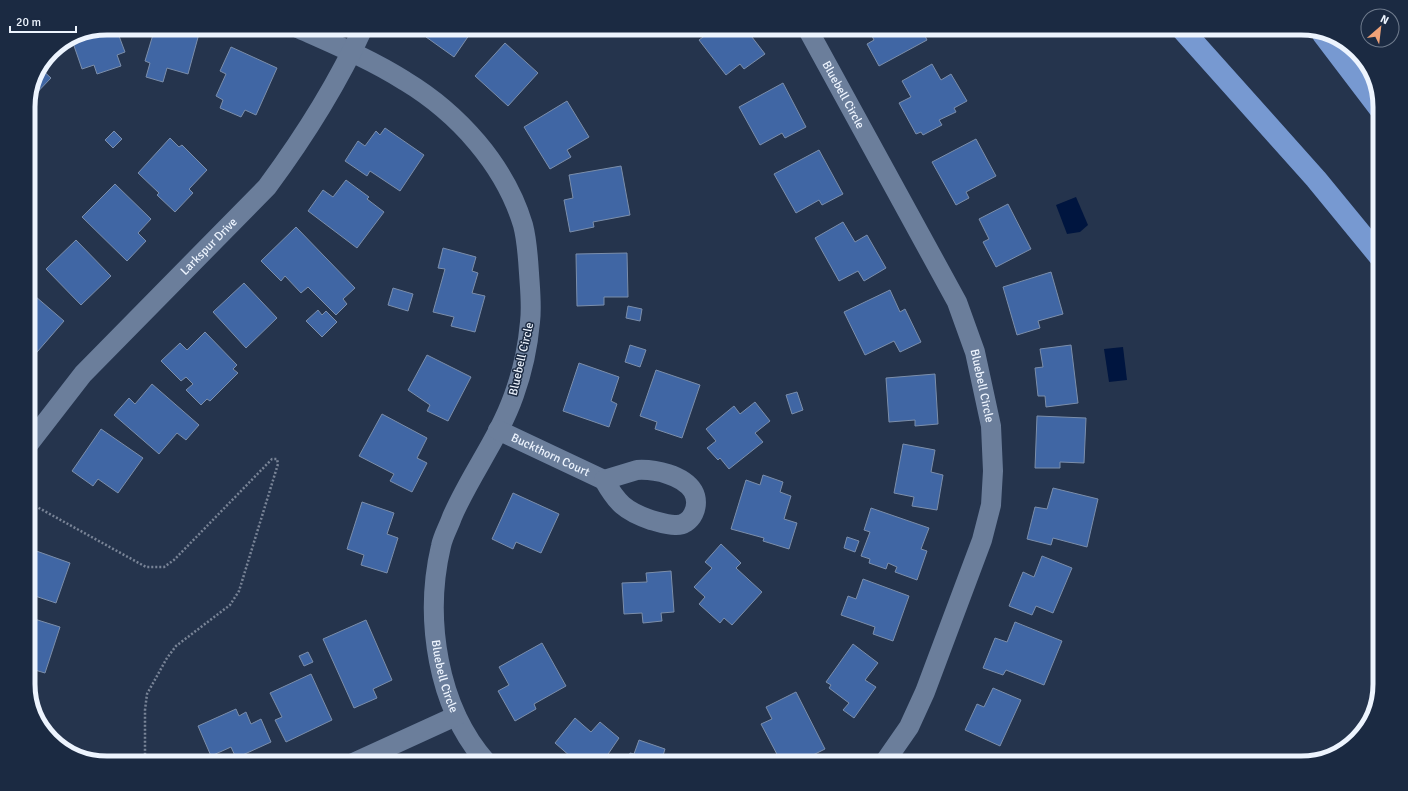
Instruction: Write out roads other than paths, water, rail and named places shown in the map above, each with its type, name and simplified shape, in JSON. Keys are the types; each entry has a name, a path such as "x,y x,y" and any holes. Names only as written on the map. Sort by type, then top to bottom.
{"highway":[{"path":"1187,35 1316,179 1373,248"},
{"path":"1327,40 1373,99"}],"street":[{"name":"Bluebell Circle","path":"313,35 352,53 409,83 458,122 479,146 500,174 514,200 523,226 527,254 530,321 514,395 498,430 454,514 441,545 436,586 434,629 443,678 456,716 481,756"},
{"name":"Larkspur Drive","path":"35,436 83,374 266,187 290,155 319,110 352,53 360,35"},
{"name":"Bluebell Circle","path":"811,35 957,302 975,352 991,426 993,471 991,505 982,540 925,692 909,727 889,756"},
{"name":"Buckthorn Court","path":"498,430 604,480"},
{"path":"368,756 456,716"}],"water":[{"path":"1076,197 1088,225 1080,232 1067,234 1056,205"},
{"path":"1123,347 1127,380 1109,382 1104,349"}]}
